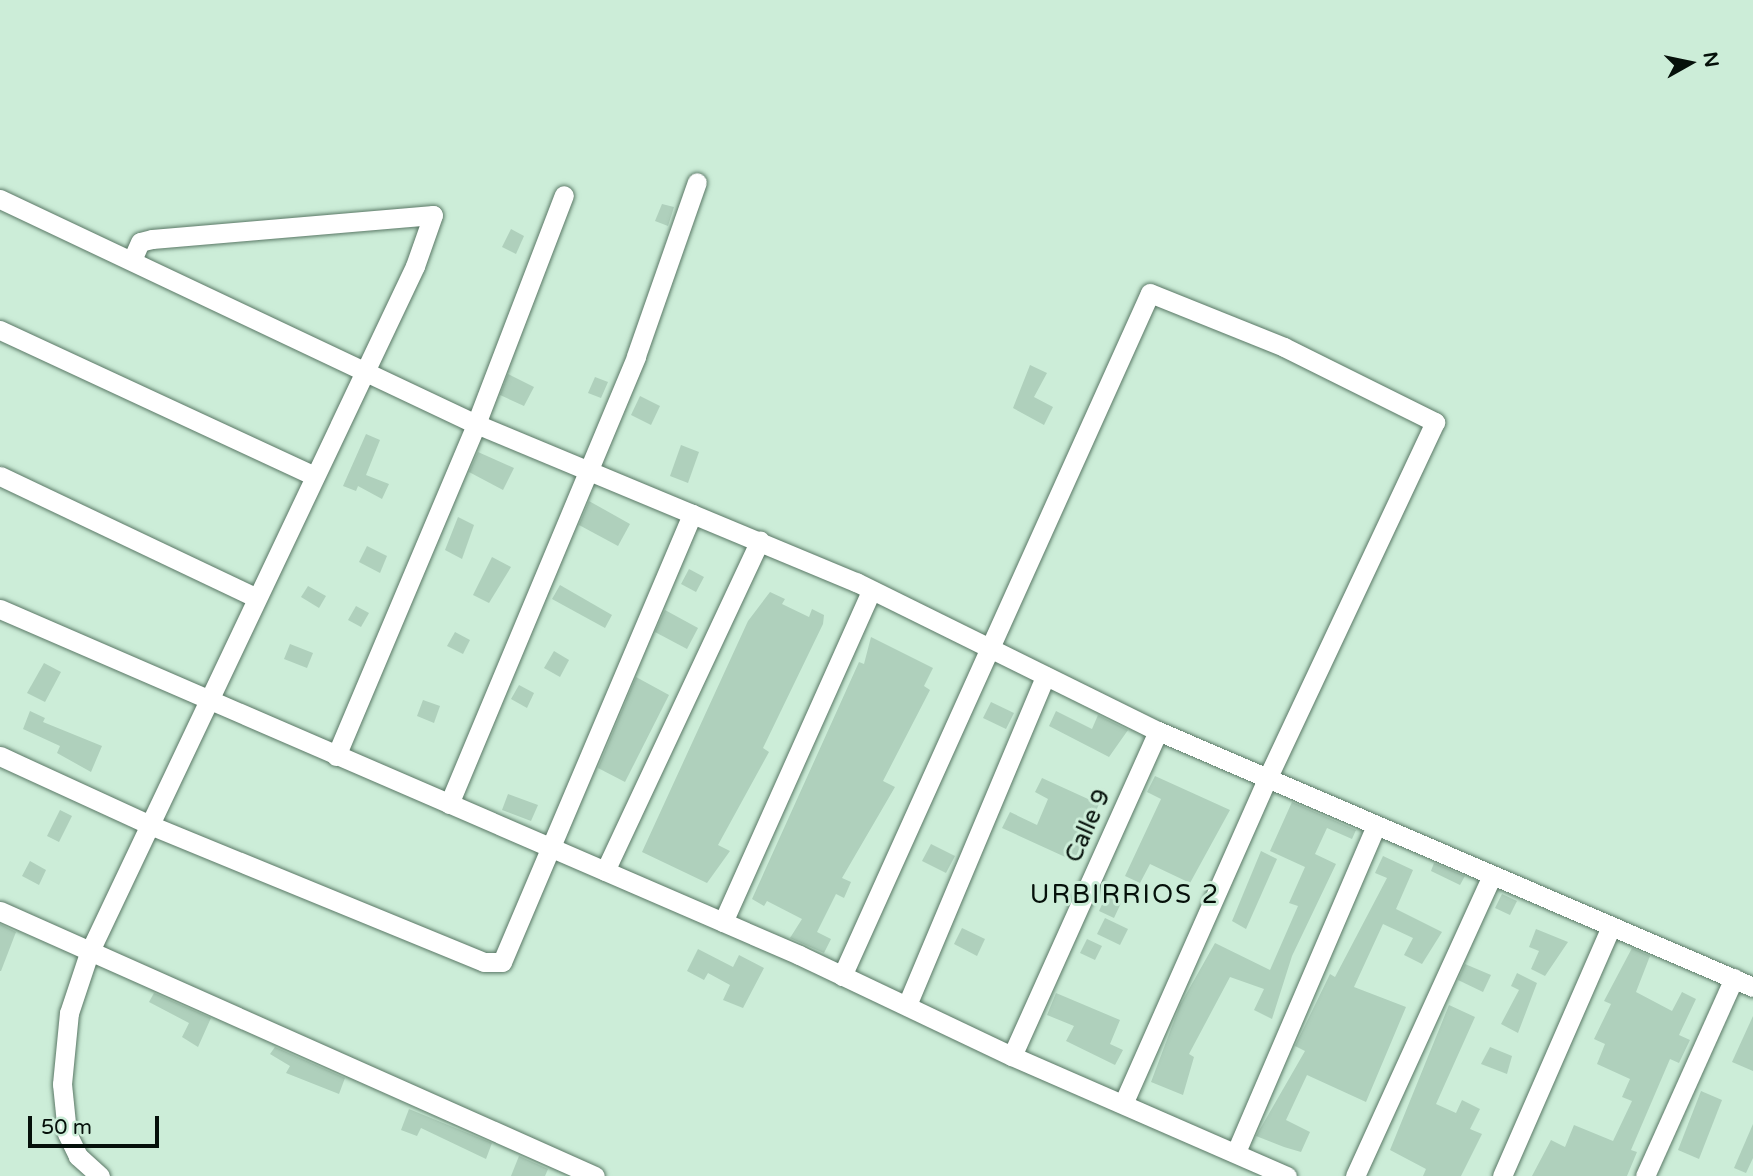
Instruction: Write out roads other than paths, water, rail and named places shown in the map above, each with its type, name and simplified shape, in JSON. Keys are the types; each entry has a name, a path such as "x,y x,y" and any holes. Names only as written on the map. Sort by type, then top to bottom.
{"street":[{"path":"449,804 590,471 697,182"},
{"path":"336,756 476,424 564,195"},
{"path":"0,199 133,258 476,424 760,540 1158,731 1610,929 1753,987"},
{"path":"100,1176 78,1156 67,1133 62,1084 69,1013 89,953 364,372 433,215 152,239 140,242 133,258"},
{"path":"842,976 1150,293 1284,347 1434,422 1267,779 1124,1104"},
{"path":"0,330 314,476"},
{"path":"0,476 257,597"},
{"path":"0,756 150,825 491,964 507,959 549,847 692,514"},
{"path":"605,871 760,540"},
{"path":"723,922 871,591"},
{"path":"0,610 723,922 907,1005 1012,1056 1287,1176"},
{"path":"907,1005 1045,676"},
{"name":"Calle 9","path":"1012,1056 1158,731"},
{"path":"1236,1152 1376,826"},
{"path":"1354,1176 1492,876"},
{"path":"0,911 89,953 595,1176"},
{"path":"1502,1176 1610,929"},
{"path":"1645,1176 1734,978"}],"district":[{"name":"URBIRRIOS 2","path":"1125,895"}]}
